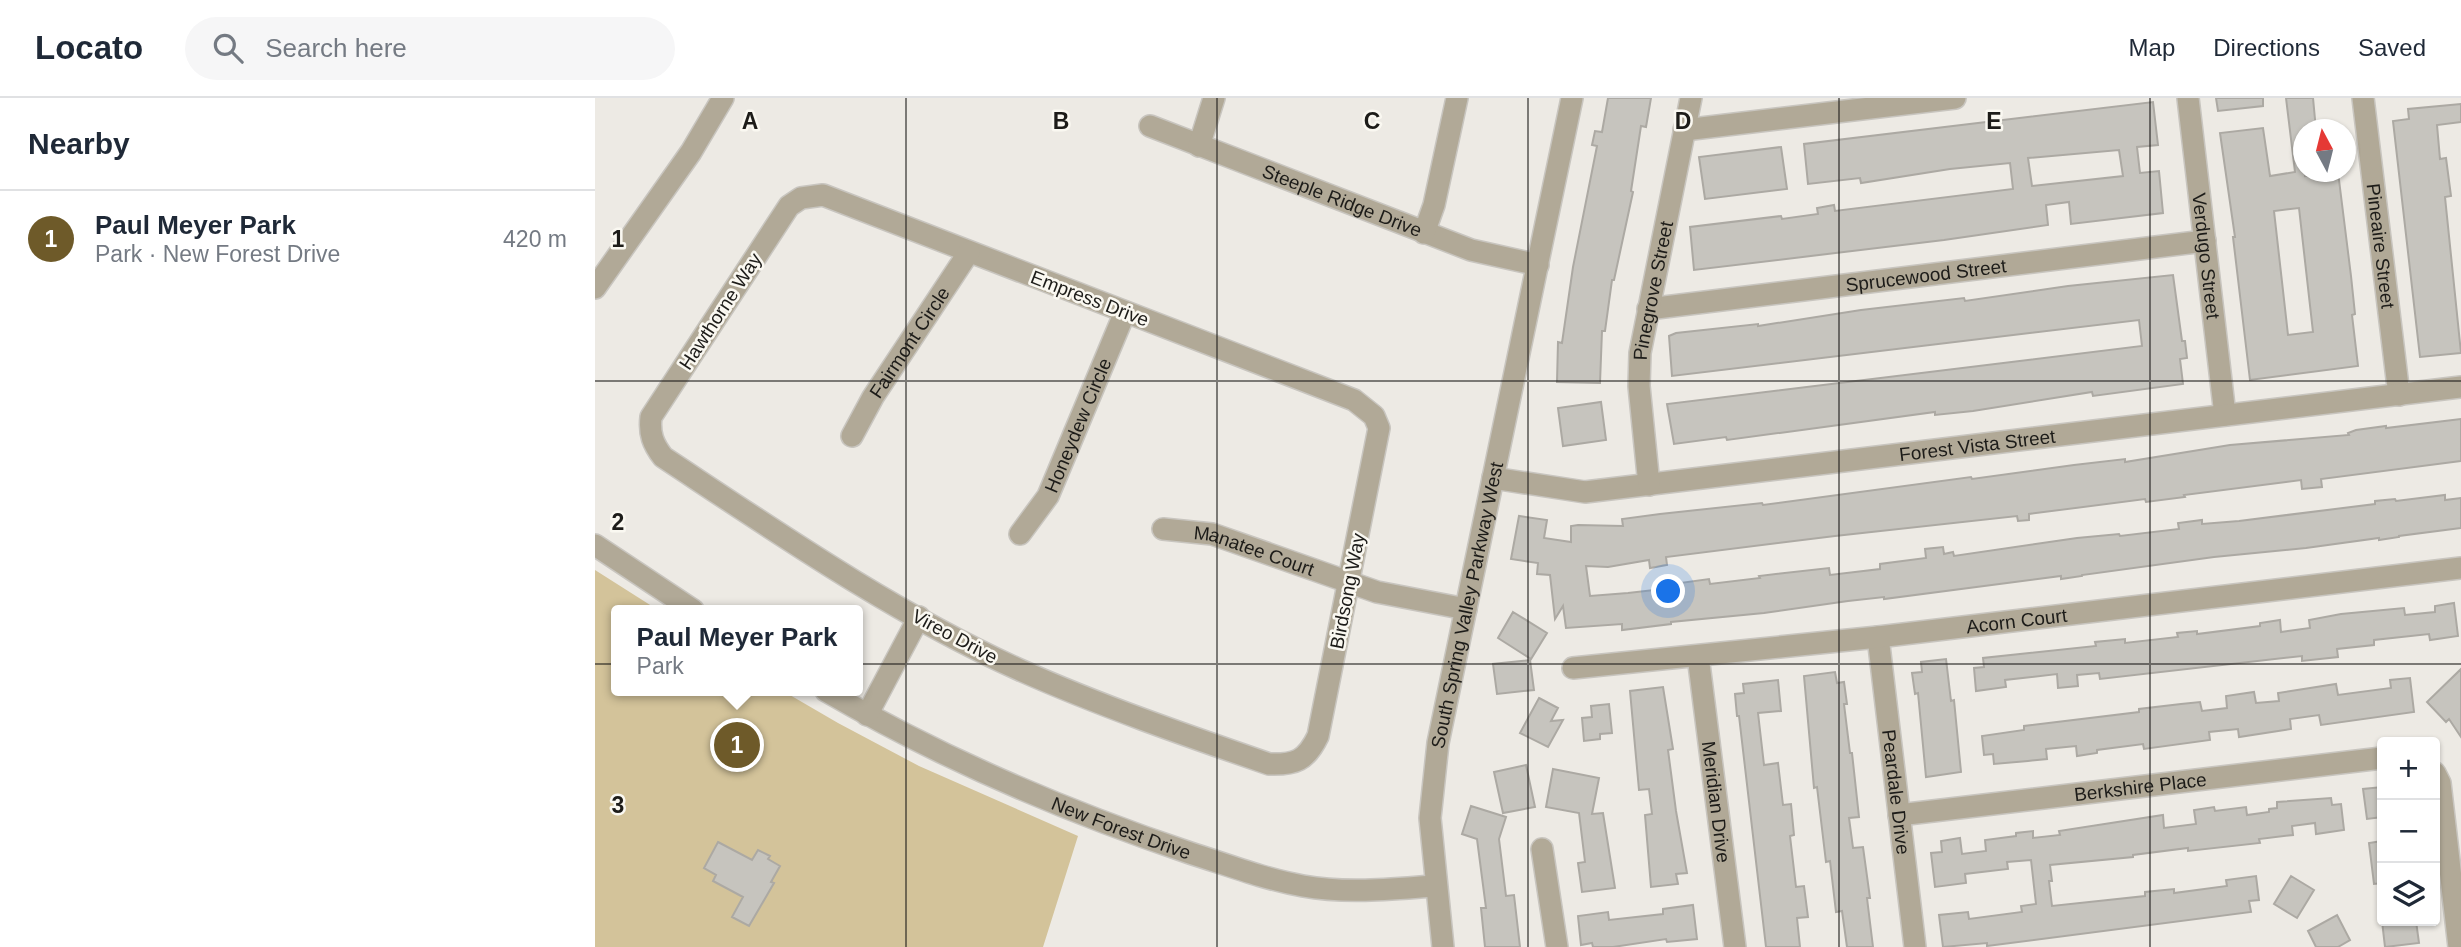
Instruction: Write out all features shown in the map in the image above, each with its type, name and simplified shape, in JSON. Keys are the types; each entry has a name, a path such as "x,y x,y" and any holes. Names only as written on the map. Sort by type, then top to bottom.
{"street":[{"path":"595,288 691,152 723,98"},
{"path":"1199,146 1214,98"},
{"path":"1424,233 1434,205 1457,98"},
{"name":"South Spring Valley Parkway West","path":"1443,947 1430,818 1438,743 1572,98"},
{"name":"Pinegrove Street","path":"1649,485 1639,386 1640,353 1691,98"},
{"path":"1684,130 1955,98"},
{"name":"Verdugo Street","path":"2187,98 2225,415"},
{"name":"Pineaire Street","path":"2363,98 2399,395"},
{"name":"Steeple Ridge Drive","path":"1150,126 1471,250 1538,265"},
{"name":"Empress Drive","path":"801,198 823,195 1354,400 1374,416"},
{"name":"Hawthorne Way","path":"649,431 651,417 789,205 801,198"},
{"name":"Sprucewood Street","path":"1648,309 2205,242"},
{"name":"Fairmont Circle","path":"852,436 873,397 969,252"},
{"name":"Honeydew Circle","path":"1020,534 1048,496 1125,312"},
{"name":"Forest Vista Street","path":"1493,478 1585,492 2461,387"},
{"name":"Birdsong Way","path":"1300,760 1312,749 1318,736 1379,428 1374,416"},
{"name":"Vireo Drive","path":"649,431 654,446 663,457 818,559 919,617 1019,669 1142,720 1269,764 1286,765 1300,760"},
{"name":"Manatee Court","path":"1163,529 1212,534 1349,584 1466,609"},
{"path":"595,545 685,605"},
{"name":"Acorn Court","path":"1573,668 1878,637 2461,568"},
{"path":"867,715 919,617"},
{"name":"Peardale Drive","path":"1878,637 1915,947"},
{"name":"Meridian Drive","path":"1698,656 1735,947"},
{"name":"New Forest Drive","path":"835,696 867,715 981,771 1126,832 1262,877 1304,886 1354,891 1435,886"},
{"name":"Berkshire Place","path":"1899,815 2377,759"},
{"path":"2440,783 2459,947"},
{"path":"1542,849 1557,947"}],"shaded area":[{"path":"595,570 650,605 611,605 611,696 792,696 919,766 1078,836 1043,947 595,947"}],"building":[{"path":"1608,98 1651,98 1646,127 1641,126 1631,191 1633,192 1612,280 1605,331 1602,331 1600,383 1557,382 1558,342 1562,343 1573,267 1597,146 1592,145 1595,131 1602,132"},
{"path":"2216,98 2263,98 2263,106 2218,111"},
{"path":"2286,98 2313,98 2315,119 2293,119 2293,156"},
{"path":"2153,102 2158,145 2137,147 2140,173 2159,171 2163,213 2071,224 2069,202 2046,205 2048,225 1694,270 1690,227 1818,214 1817,208 1834,205 1835,211 2013,189 2010,163 1861,183 1860,178 1808,184 1804,144","holes":["2119,150 2123,176 2032,186 2028,158"]},
{"path":"2461,104 2461,122 2437,125 2440,159 2446,158 2451,196 2445,197 2461,353 2420,357 2393,121 2409,119 2408,109"},
{"path":"2263,128 2270,176 2293,172 2293,182 2339,182 2355,314 2352,315 2358,366 2250,380 2235,237 2220,133","holes":["2299,208 2313,332 2288,335 2274,211"]},
{"path":"1781,147 1787,189 1705,199 1699,157"},
{"path":"2173,275 2182,341 2185,341 2187,358 2180,359 2183,384 2093,396 2092,392 1973,411 1935,415 1935,412 1727,440 1726,437 1674,444 1667,404 2142,346 2139,320 1672,376 1669,336 1676,333 1758,326 1861,310 1964,298 1965,301 2068,286"},
{"path":"1601,402 1606,440 1563,446 1558,408"},
{"path":"2461,419 2461,461 2321,479 2322,487 2302,489 2301,480 2146,502 2145,499 2029,514 2029,520 2018,521 2017,516 1666,557 1667,565 1650,568 1649,560 1608,567 1586,566 1590,596 1628,593 1681,587 1680,583 1709,579 1710,584 1829,568 1830,575 1880,569 1880,564 1926,558 1925,549 1943,547 1944,554 1953,552 1954,556 2077,538 2179,529 2178,523 2202,520 2202,524 2239,521 2375,504 2375,501 2445,495 2445,500 2461,498 2461,528 2379,540 2214,557 2061,579 2061,576 1622,630 1622,624 1566,628 1563,606 1555,619 1550,575 1537,574 1538,563 1511,559 1519,516 1547,520 1544,538 1571,542 1571,526 1578,525 1623,526 1622,519 1660,514 1763,505 1971,477 1972,479 2125,459 2125,462 2230,445 2349,435 2348,433 2356,430"},
{"path":"2454,603 2458,636 2430,640 2429,634 2374,640 2374,645 2337,649 2338,657 2302,661 2302,656 2100,679 2099,673 2077,675 2078,686 2058,688 2057,674 2005,680 2006,687 1976,691 1974,668 1984,667 1983,658 2096,646 2095,642 2125,639 2125,643 2178,637 2177,633 2197,631 2197,634 2260,626 2260,623 2280,620 2281,632 2310,628 2309,620 2341,614 2404,608 2405,615 2435,612 2435,606"},
{"path":"1513,612 1547,633 1531,659 1498,638"},
{"path":"1946,659 1951,701 1954,700 1961,772 1926,777 1918,693 1915,694 1912,673 1922,672 1921,662"},
{"path":"1530,660 1534,690 1497,694 1493,664"},
{"path":"2461,669 2461,737 2449,719 2446,722 2427,702"},
{"path":"1835,672 1837,683 1844,682 1847,704 1844,704 1859,817 1849,818 1853,848 1863,847 1873,947 1847,947 1842,911 1836,912 1830,861 1826,862 1817,787 1814,788 1804,676"},
{"path":"2410,678 2414,712 2321,725 2319,715 2290,719 2291,729 2239,737 2238,729 2209,732 2210,740 2144,749 2143,744 2097,750 2097,753 2077,756 2076,746 2046,749 2047,759 2028,761 1994,764 1993,754 1984,755 1982,736 2024,730 2024,726 2200,702 2202,711 2227,708 2226,696 2254,692 2256,703 2279,701 2278,693 2336,684 2338,695 2391,688 2390,680"},
{"path":"1778,680 1781,711 1758,713 1764,765 1778,763 1783,805 1791,804 1794,835 1790,836 1796,887 1804,886 1808,917 1797,918 1800,947 1766,947 1735,694 1744,693 1743,684"},
{"path":"1663,687 1673,749 1668,750 1687,873 1676,874 1678,884 1651,887 1645,815 1652,814 1649,789 1639,790 1630,691"},
{"path":"1539,698 1558,708 1551,721 1563,720 1548,747 1520,733"},
{"path":"1609,704 1612,733 1600,734 1600,739 1584,741 1582,718 1592,717 1591,706"},
{"path":"1526,765 1535,807 1503,813 1494,772"},
{"path":"1553,769 1599,778 1592,814 1603,813 1615,888 1582,892 1578,863 1585,862 1579,813 1546,807"},
{"path":"2377,788 2377,818 2367,819 2363,789"},
{"path":"2331,798 2332,805 2341,804 2344,830 2316,834 2315,823 2292,826 2293,835 2259,839 2260,843 2188,851 2188,848 2133,857 2050,865 2052,906 2145,896 2145,892 2174,889 2174,893 2227,886 2226,880 2256,876 2259,900 2249,901 2251,912 1987,946 1987,943 1943,947 1939,915 1968,912 1969,919 2022,912 2021,906 2036,904 2031,860 2007,862 2008,869 1965,874 1966,883 1935,887 1931,853 1942,852 1941,841 1960,838 1962,854 1986,851 1985,840 2016,836 2016,833 2033,831 2033,838 2060,835 2059,831 2163,815 2164,828 2196,824 2194,810 2214,807 2215,811 2246,807 2247,815 2269,812 2269,809 2277,808 2277,802"},
{"path":"1471,806 1506,817 1499,839 1506,896 1514,895 1520,947 1485,947 1481,908 1486,908 1477,839 1462,834"},
{"path":"718,842 752,860 758,850 770,856 768,859 780,866 771,882 774,883 749,926 732,917 743,897 713,881 716,875 704,868"},
{"path":"2377,842 2377,884 2374,884 2369,843"},
{"path":"2291,876 2314,890 2297,918 2274,904"},
{"path":"1693,905 1697,939 1667,942 1666,939 1613,947 1593,947 1592,943 1581,945 1578,916 1608,912 1609,920 1663,914 1663,909"},
{"path":"2337,915 2350,940 2338,947 2316,947 2308,931"},
{"path":"2383,926 2417,926 2419,943 2385,947"}],"place":[{"name":"Paul Meyer Park","path":"737,745"}]}
